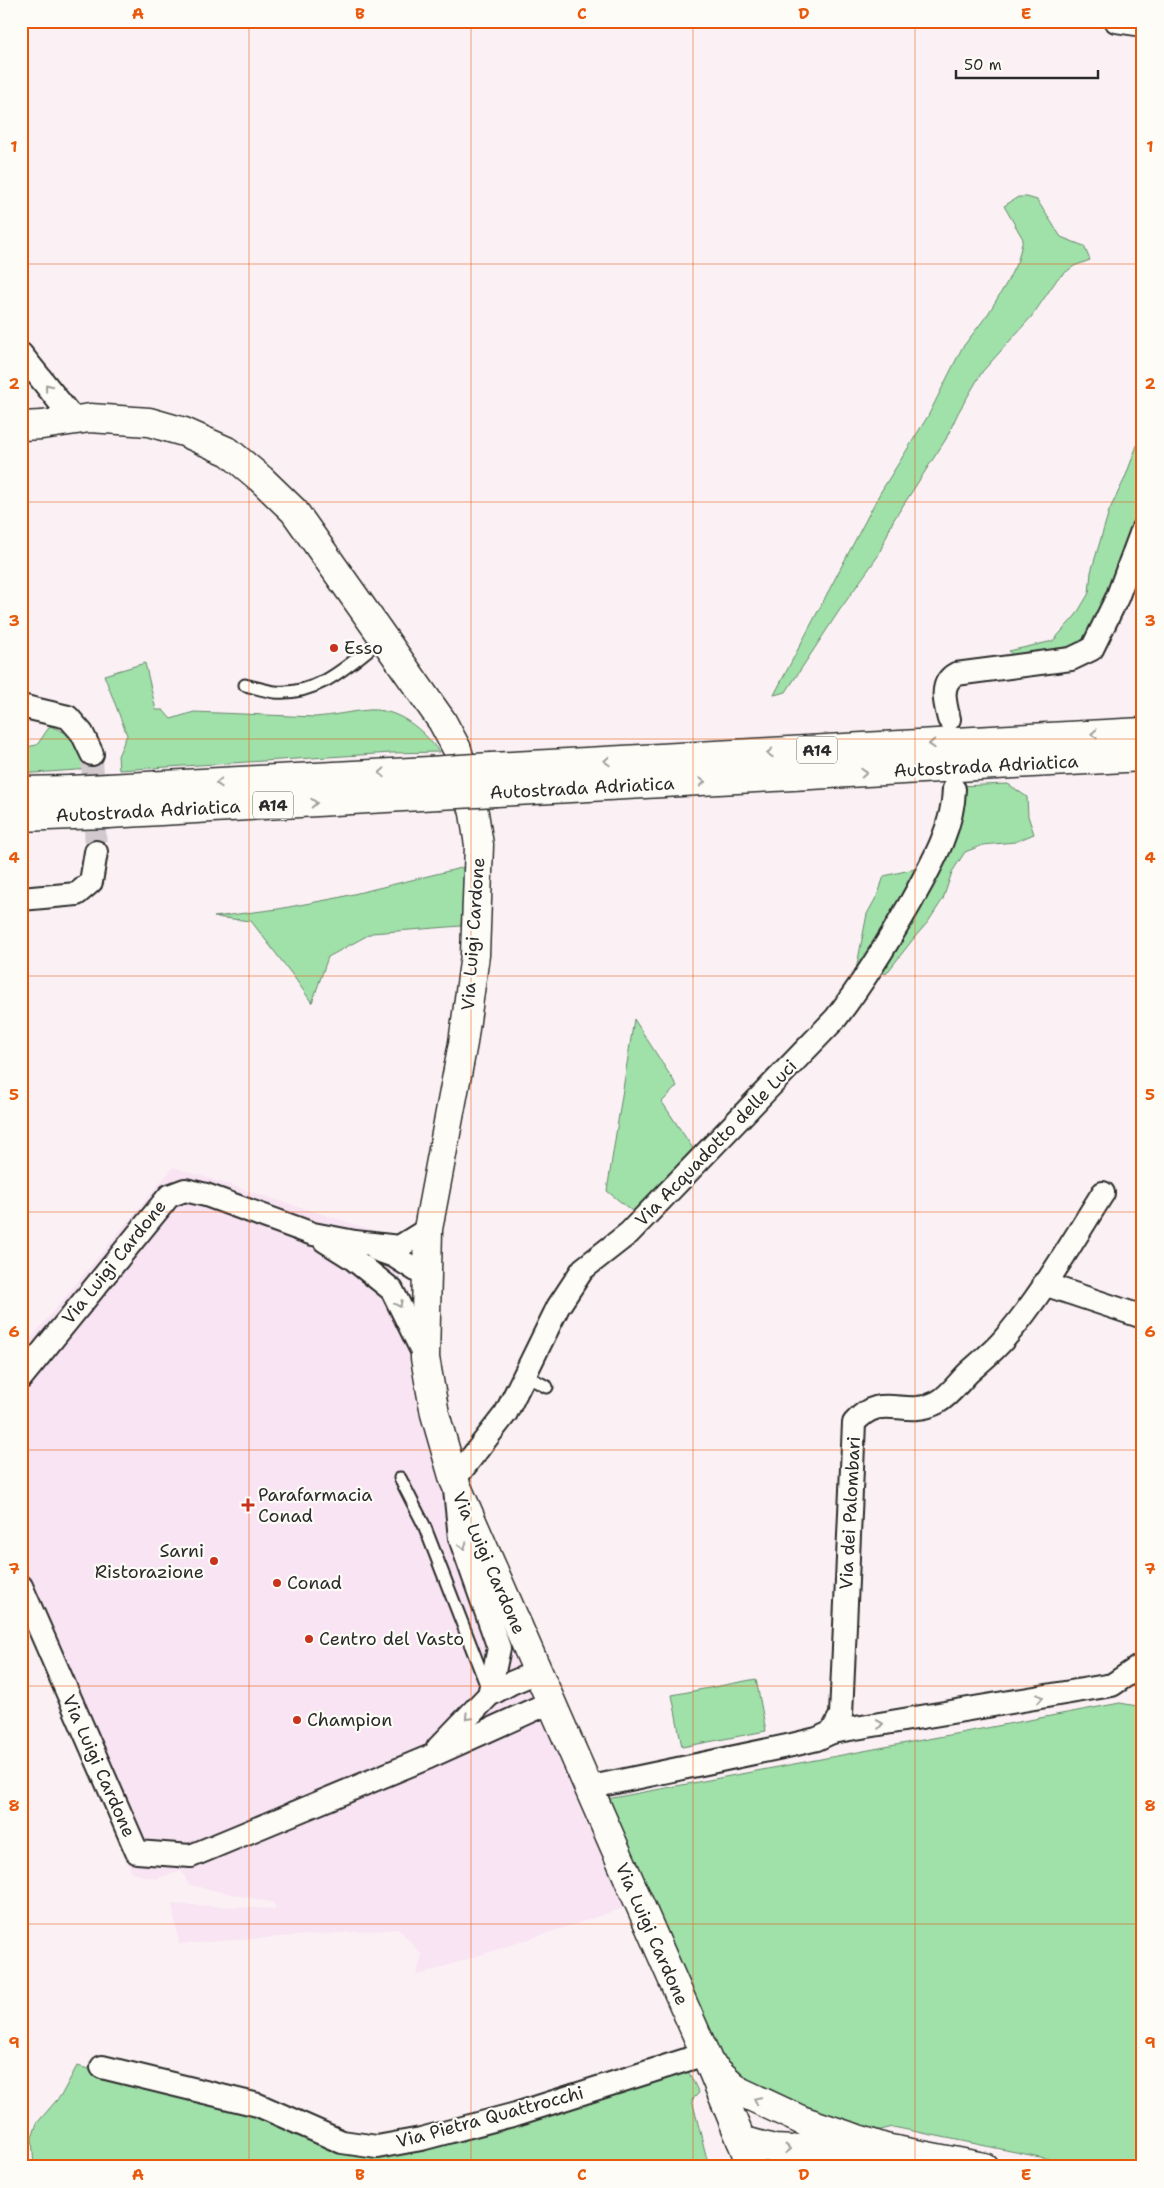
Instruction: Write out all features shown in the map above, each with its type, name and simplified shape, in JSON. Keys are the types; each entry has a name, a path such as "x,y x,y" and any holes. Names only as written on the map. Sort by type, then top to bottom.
{"main road":[{"name":"Via Luigi Cardone","path":"21,426 99,418 149,422 184,432 229,452 261,479 294,511 442,721 457,749 474,813 479,845 475,956 463,1043 428,1229 425,1358 435,1414 454,1480 707,2059 752,2167"},
{"name":"Autostrada Adriatica","path":"21,791 72,802 108,801 434,783 1143,732"},
{"name":"Autostrada Adriatica","path":"493,779 1143,757"},
{"name":"Autostrada Adriatica","path":"21,817 72,802"},
{"path":"707,2059 739,2091 801,2120 884,2148 984,2167"},
{"path":"741,2140 755,2129 780,2121 801,2120"},
{"path":"741,2140 774,2149 794,2150 852,2137"},
{"path":"831,2167 841,2158 884,2148"}],"street":[{"path":"1116,21 1143,25"},
{"path":"21,354 74,420"},
{"path":"949,719 944,700 945,685 950,677 956,674 1071,659 1092,649 1117,598 1143,528"},
{"path":"21,706 68,717 82,733 92,754"},
{"name":"Via Acquadotto delle Luci","path":"454,1480 506,1413 558,1307 583,1269 629,1234 836,1018 863,983 884,950 937,855 954,804 954,789"},
{"path":"21,900 77,894 90,882 96,852"},
{"name":"Via Luigi Cardone","path":"21,1378 169,1196 185,1190 206,1195 353,1250 400,1277 427,1277"},
{"name":"Via dei Palombari","path":"832,1732 841,1715 854,1423 862,1413 872,1407 887,1406 915,1410 939,1402 1004,1339 1044,1284 1103,1194"},
{"name":"Via Luigi Cardone","path":"353,1250 399,1247 428,1229"},
{"name":"Via Luigi Cardone","path":"353,1250 392,1290 425,1358"},
{"path":"1044,1284 1143,1317"},
{"name":"Via Luigi Cardone","path":"454,1480 460,1538 499,1648 489,1695"},
{"name":"Via Luigi Cardone","path":"21,1586 137,1852 191,1856 429,1758 551,1702"},
{"path":"587,1788 792,1745 832,1732 1089,1690 1133,1681 1143,1664"},
{"name":"Via Luigi Cardone","path":"429,1758 489,1695 511,1683 538,1672"},
{"name":"Via Pietra Quattrocchi","path":"102,2067 258,2104 342,2142 377,2147 420,2139 516,2114 707,2059"}],"lane":[{"path":"245,685 275,692 301,691 324,683 384,637"},
{"path":"524,1376 547,1386"},
{"path":"400,1478 424,1525 489,1695"}],"shaded area":[{"name":"Centro del Vasto","path":"173,1167 392,1236 411,1373 442,1485 627,1907 416,1976 422,1955 399,1929 179,1944 172,1904 275,1909 274,1903 189,1885 181,1870 157,1879 132,1873 21,1618 21,1350"}],"green space":[{"path":"1018,197 1037,200 1061,237 1084,246 1090,260 1074,266 1058,278 1032,316 982,372 958,413 946,439 893,521 878,556 786,692 774,695 880,493 928,416 962,348 988,314 1018,260 1023,239 1004,206"},
{"path":"1143,429 1143,513 1102,620 1072,656 1015,659 1009,651 1053,641 1076,615 1089,593 1091,572 1109,511 1125,478"},
{"path":"145,663 156,710 163,710 171,719 194,712 315,717 380,710 409,722 426,736 439,752 392,753 119,770 118,756 127,735 104,675"},
{"path":"50,726 69,734 86,752 90,769 21,774 21,748 37,745"},
{"path":"1008,784 1027,797 1028,816 1034,834 1015,842 983,845 965,852 952,872 943,899 928,922 886,974 882,972 855,975 867,914 878,894 884,876 927,866 957,786"},
{"path":"465,867 461,926 372,933 328,957 312,1003 251,921 214,917 278,909 337,898"},
{"path":"634,1019 677,1086 662,1102 696,1153 637,1215 607,1191"},
{"path":"756,1679 766,1731 682,1747 672,1695"},
{"path":"1120,1703 1143,1707 1143,2167 1089,2167 893,2127 852,2137 720,2074 607,1799"},
{"path":"77,2066 258,2111 364,2152 686,2067 699,2093 692,2100 709,2167 34,2167 32,2138 37,2123 62,2094"}],"tunnel":[{"path":"92,754 96,852"}],"place":[{"name":"Esso","path":"334,648"},
{"name":"Parafarmacia Conad","path":"248,1505"},
{"name":"Sarni Ristorazione","path":"214,1561"},
{"name":"Conad","path":"277,1583"},
{"name":"Centro del Vasto","path":"309,1639"},
{"name":"Champion","path":"297,1720"}]}
